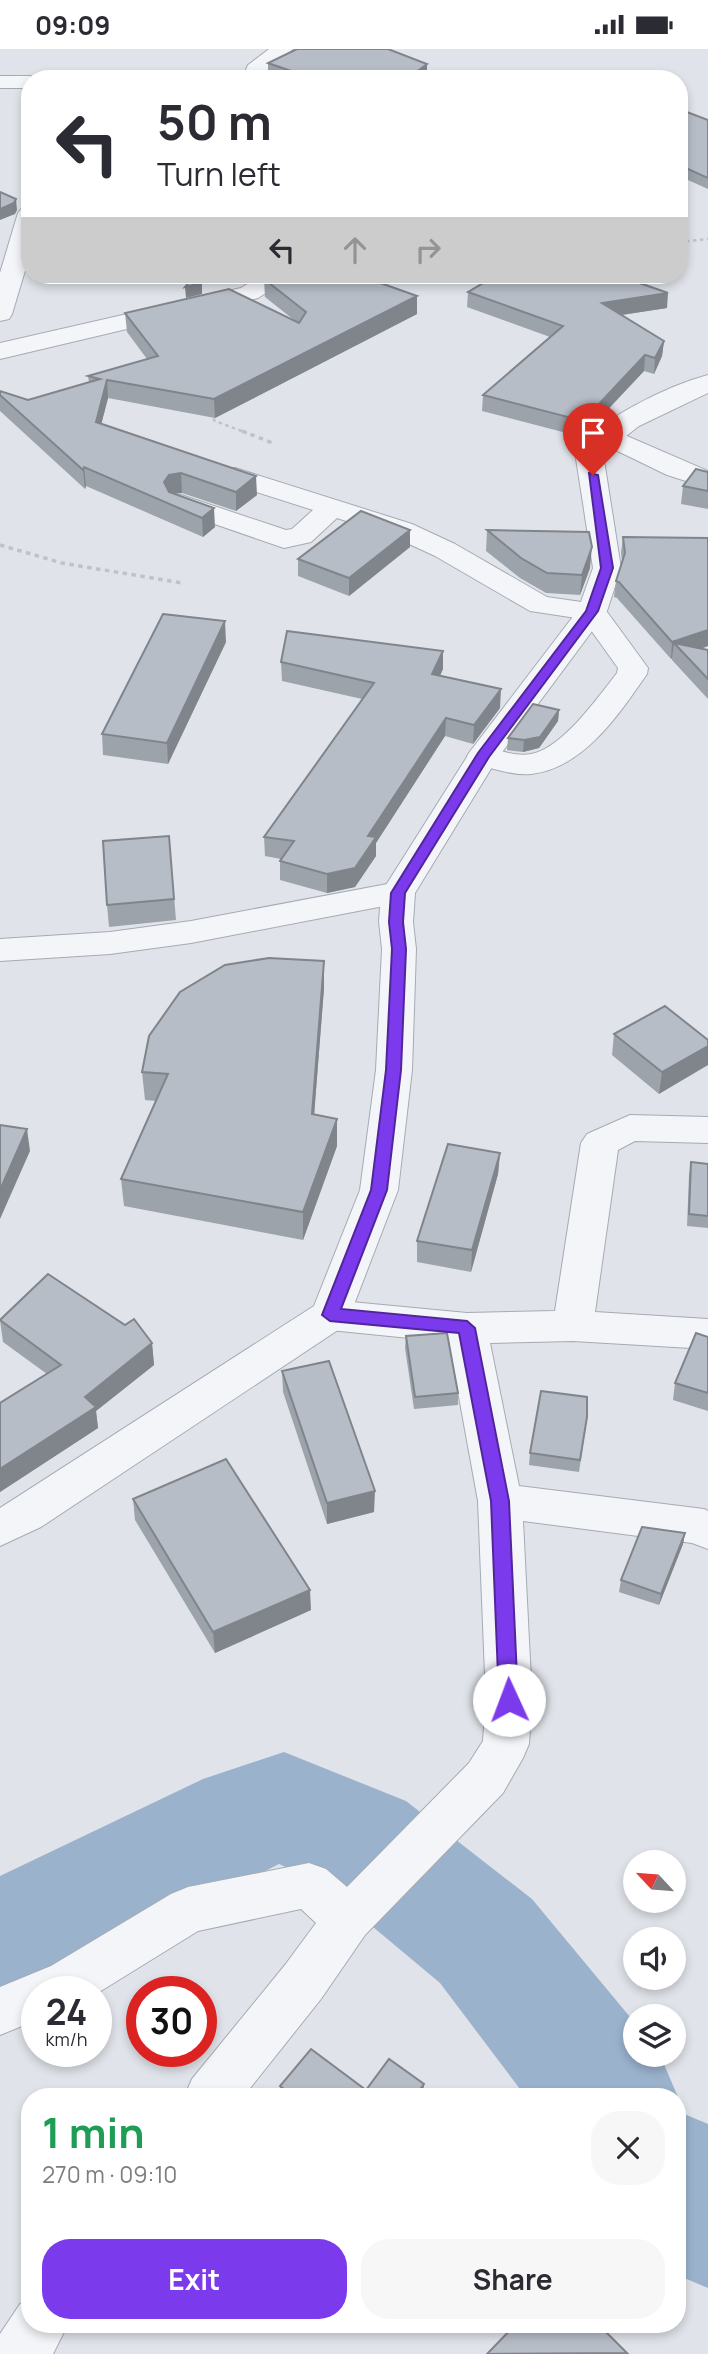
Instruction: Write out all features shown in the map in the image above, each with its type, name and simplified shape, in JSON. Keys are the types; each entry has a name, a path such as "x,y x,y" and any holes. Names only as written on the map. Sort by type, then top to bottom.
{"street":[{"path":"256,70 283,49"},
{"path":"0,82 21,82"},
{"path":"0,314 21,243"},
{"path":"0,351 249,293 264,284"},
{"path":"0,1528 26,1515 330,1315 379,1190 394,1070 399,949 396,922 398,893 483,756 592,611 607,568 589,452 606,435 651,409 708,383"},
{"path":"606,435 677,469 708,480"},
{"path":"235,476 402,530 445,550 540,605 592,611 633,668 632,674 595,719 562,752 531,764 483,756"},
{"path":"181,503 284,539 301,536 332,507"},
{"path":"0,950 110,943 191,932 398,893"},
{"path":"573,1325 600,1143 630,1128 708,1130"},
{"path":"330,1315 467,1328 573,1325 708,1334"},
{"path":"216,2088 303,1982 348,1919 486,1778 506,1744 509,1700 500,1501 467,1328"},
{"path":"500,1501 704,1527 708,1531"},
{"path":"80,1976 188,1910 309,1885 348,1919"},
{"path":"0,2011 21,2002"},
{"path":"20,2354 34,2333"}],"path":[{"path":"688,241 708,239"},
{"path":"208,411 215,421 270,442 236,465 235,476"},
{"path":"0,545 62,562 182,583"}],"building":[{"path":"297,49 388,49 427,64 419,70 288,70 268,63"},
{"path":"688,112 708,120 708,178 688,169"},
{"path":"0,192 16,199 14,203 0,209"},
{"path":"270,284 383,284 417,296 214,399 107,380 96,422 256,476 236,492 181,473 169,475 164,482 169,492 214,508 202,518 84,467 83,470 0,395 0,391 28,400 100,379 88,376 158,356 125,313 229,289 299,323 306,312"},
{"path":"482,284 642,284 668,293 602,303 664,341 655,358 645,355 583,421 483,395 563,326 468,292"},
{"path":"696,469 708,472 708,491 683,486"},
{"path":"361,511 410,530 349,578 298,559"},
{"path":"487,530 589,532 592,547 582,575 547,573 521,558"},
{"path":"623,537 708,538 708,630 672,642 616,581 625,553"},
{"path":"163,614 225,621 167,743 102,734"},
{"path":"287,631 443,651 432,674 501,689 474,725 446,718 368,836 376,837 355,868 327,874 280,861 294,841 264,837 374,683 281,662"},
{"path":"674,643 708,650 708,679"},
{"path":"533,704 559,710 540,737 524,740 508,738"},
{"path":"169,836 174,899 107,905 103,841"},
{"path":"269,958 324,961 312,1114 337,1119 303,1212 121,1179 168,1074 142,1072 149,1036 180,992 225,965"},
{"path":"665,1006 708,1040 708,1046 662,1072 614,1034"},
{"path":"0,1125 27,1129 0,1190"},
{"path":"448,1144 500,1153 472,1250 417,1241"},
{"path":"691,1162 708,1164 708,1216 689,1214"},
{"path":"48,1274 125,1325 134,1319 152,1343 85,1397 96,1407 0,1469 0,1403 61,1365 0,1320"},
{"path":"447,1333 458,1393 415,1397 406,1336"},
{"path":"696,1333 708,1337 708,1393 675,1383"},
{"path":"329,1361 375,1491 327,1503 282,1371"},
{"path":"541,1391 587,1397 587,1417 580,1460 530,1453"},
{"path":"226,1459 310,1590 213,1632 133,1499"},
{"path":"642,1527 685,1533 661,1594 621,1580"},
{"path":"311,2049 363,2088 283,2088 280,2086"},
{"path":"389,2059 424,2084 421,2088 367,2088"},
{"path":"507,2333 607,2333 627,2353 487,2354"}],"waterway":[{"path":"0,1940 247,1818 284,1807 362,1841 486,1941 603,2088"},
{"path":"686,2191 708,2218"}],"route":[{"path":"509,1700 500,1501 467,1328 330,1315 379,1190 394,1070 399,949 396,922 398,893 483,756 592,611 607,568 593,475"}]}
